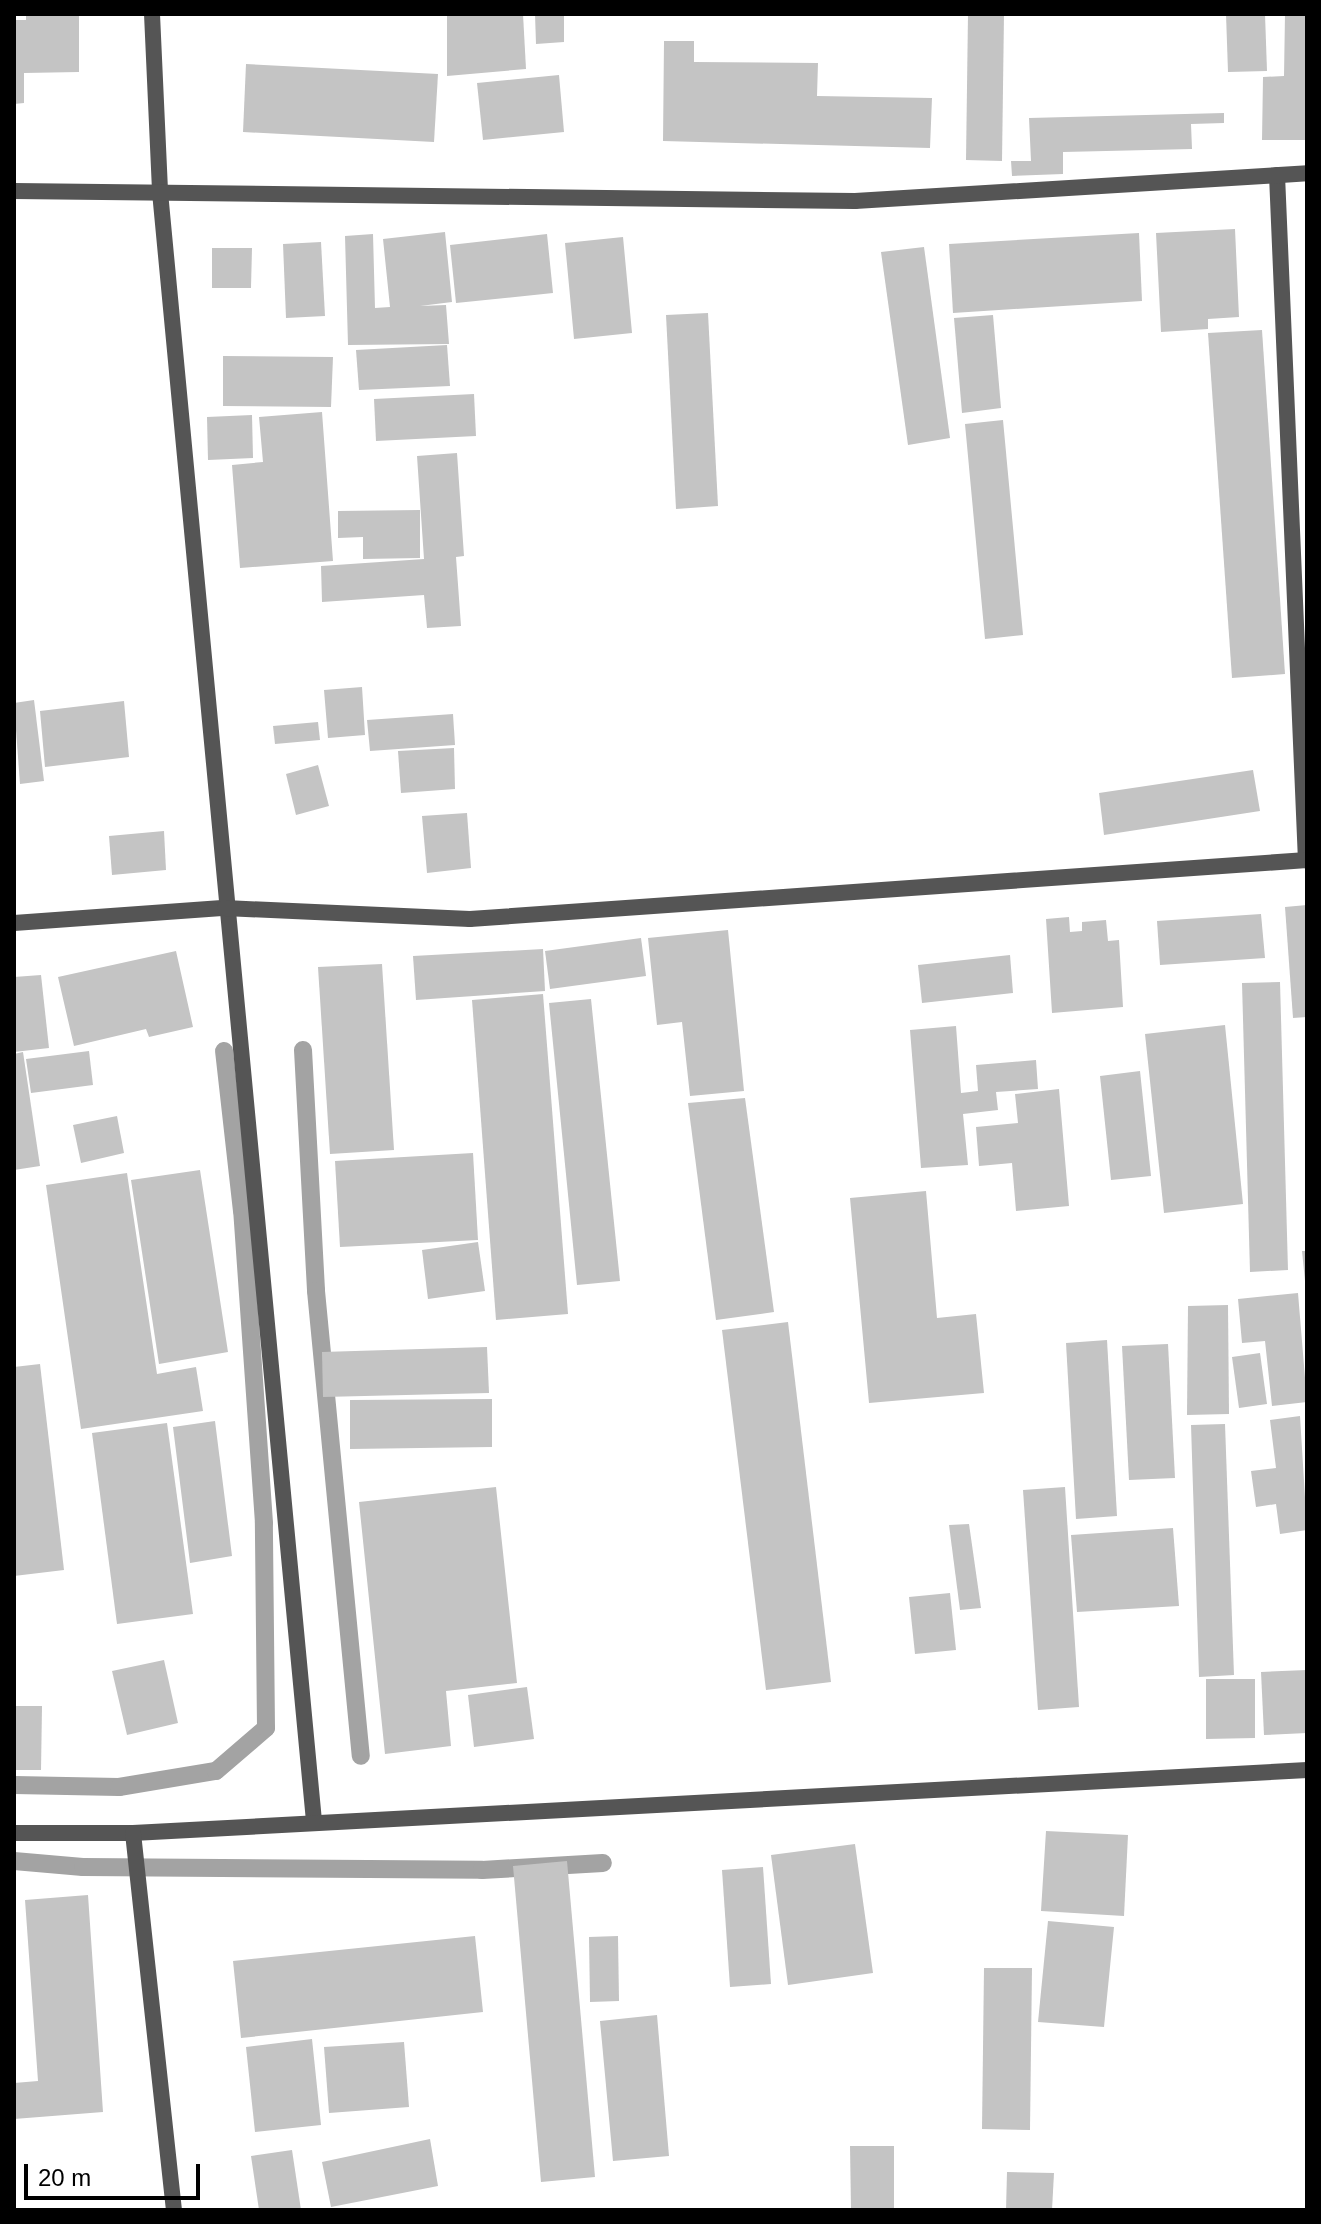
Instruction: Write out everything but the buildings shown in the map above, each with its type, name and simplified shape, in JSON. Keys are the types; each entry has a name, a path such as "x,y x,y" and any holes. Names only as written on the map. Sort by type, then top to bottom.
{"street":[{"path":"152,14 160,192 225,908 314,1821"},
{"path":"14,191 855,201 1307,173"},
{"path":"14,923 225,908 470,919 1306,860 1277,175"},
{"path":"14,1833 133,1833 1307,1770"},
{"path":"133,1833 174,2210"}],"waterway":[{"path":"303,1050 316,1291 361,1756"},
{"path":"14,1785 119,1787 216,1771 266,1728 264,1523 242,1211 224,1051"},
{"path":"14,1861 83,1867 482,1870 603,1863"}]}
